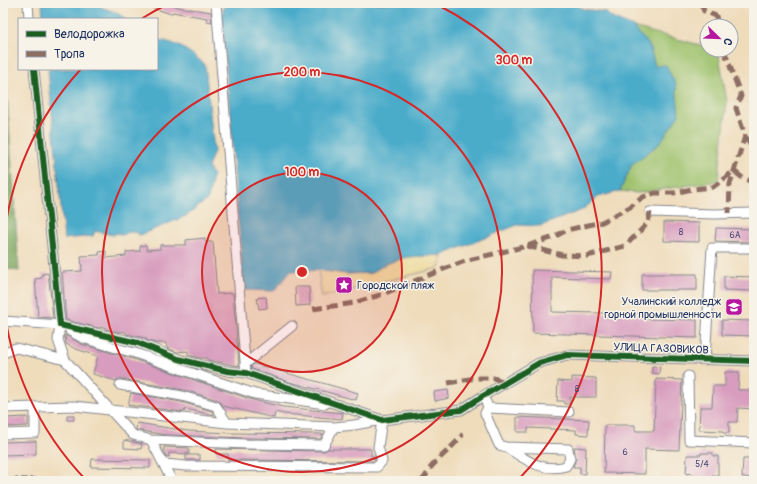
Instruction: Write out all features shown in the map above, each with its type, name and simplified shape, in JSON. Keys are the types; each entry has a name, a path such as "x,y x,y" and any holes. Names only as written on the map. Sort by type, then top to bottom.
{"street":[{"path":"28,3 29,18"},
{"path":"216,3 246,369"},
{"path":"34,70 60,325 58,340 65,360 133,435 151,440 246,444 324,445 334,427"},
{"path":"650,212 714,214 754,213"},
{"path":"706,360 712,248 754,248"},
{"path":"3,322 60,325 138,343 178,358 227,371 246,369 382,420 378,446 382,461 377,467 186,466 164,464"},
{"path":"60,325 83,338 135,353 255,394 323,404 337,404"},
{"path":"246,369 292,326"},
{"path":"3,353 16,348 65,360"},
{"name":"УЛИЦА ГАЗОВИКОВ","path":"3,408 74,406 227,423 334,427 461,410 539,363 567,355 754,361"},
{"path":"688,376 689,440 754,443"},
{"path":"120,385 182,396 216,406 227,423"},
{"path":"483,396 488,408"},
{"path":"3,434 35,432 35,407"},
{"path":"488,408 570,412"},
{"path":"488,408 485,413 499,445 506,447 568,449 570,459 566,466 556,468 544,467 532,464 506,447"},
{"path":"151,440 172,480 186,466"}],"green space":[{"path":"633,27 699,45 699,58 719,58 727,102 718,181 638,193 620,191 632,164 659,144 655,66 649,45"},
{"path":"3,63 5,64 19,271 3,268"}],"sand":[{"name":"Городской пляж","path":"442,255 439,268 322,297 318,270 347,274 371,273 385,264 407,257"}],"water":[{"path":"42,3 100,3 101,7 115,12 124,18 43,18"},
{"path":"225,3 575,4 583,9 605,12 612,18 633,27 649,45 655,66 666,65 676,85 679,115 659,144 632,164 620,191 598,197 582,210 540,226 517,225 442,255 407,257 385,264 371,273 347,274 318,270 291,271 274,291 244,290 222,14"},
{"path":"158,40 177,45 195,56 205,65 214,151 208,167 213,176 208,199 186,216 140,235 132,232 123,235 117,233 113,235 95,231 93,236 64,239 48,70 158,70"}],"building":[{"path":"141,3 166,3 178,7 211,12 212,22 206,21 207,18 172,12 171,14"},
{"path":"664,222 699,223 699,242 664,241"},
{"path":"716,228 754,229 754,242 715,241"},
{"path":"205,238 205,242 213,242 217,294 233,293 239,366 188,355 188,351 177,352 167,348 166,343 155,343 146,340 146,338 126,334 126,332 105,329 105,327 99,328 66,320 62,272 82,271 81,256 99,255 99,252 106,251 106,258 126,256 126,252 140,251 140,246 146,245 147,250 160,249 160,245 186,245 186,240"},
{"path":"532,270 612,272 611,279 552,277 552,312 648,314 648,319 697,320 697,338 533,333"},
{"path":"48,273 53,318 38,317 35,279 42,278 42,274"},
{"path":"642,274 697,274 697,290 642,290"},
{"path":"724,276 754,277 754,291 724,290"},
{"path":"295,287 309,287 310,305 296,306"},
{"path":"266,297 267,308 259,309 257,298"},
{"path":"722,320 754,321 754,336 722,335"},
{"path":"65,335 81,344 133,359 253,400 283,407 343,413 342,419 275,412 274,418 223,406 218,400 184,390 121,379 116,381 93,374 98,356 66,344"},
{"path":"254,364 358,393 356,400 290,382 252,369 251,366"},
{"path":"652,366 660,367 659,374 652,373"},
{"path":"725,372 739,372 738,390 754,390 754,409 738,408 737,422 729,422 729,433 723,433 723,431 699,430 700,407 712,407 713,386 725,386"},
{"path":"572,377 596,378 596,397 570,397 570,404 564,404 564,401 557,401 558,381 572,382"},
{"path":"656,379 682,380 679,450 645,449 645,474 604,473 605,425 635,425 635,431 654,431"},
{"path":"448,390 449,398 435,401 434,392"},
{"path":"131,393 181,402 212,411 214,415 185,409 184,412 128,405"},
{"path":"67,415 74,415 74,420 67,420"},
{"path":"28,417 28,426 3,427 3,418"},
{"path":"517,417 589,420 588,435 576,434 576,430 528,428 528,432 517,432"},
{"path":"137,423 188,431 322,434 322,437 320,439 166,435 136,430"},
{"path":"124,440 142,444 141,449 124,448"},
{"path":"36,441 36,454 3,455 3,442"},
{"path":"164,447 189,448 189,454 169,453 169,457 166,456"},
{"path":"574,447 586,448 585,474 580,474 580,467 573,467 576,458"},
{"path":"216,449 324,451 328,449 371,449 371,456 374,456 375,460 228,460 228,454 216,454"},
{"path":"701,453 713,453 713,456 718,456 718,475 712,475 711,480 693,480 692,473 686,474 687,455 701,455"},
{"path":"186,455 200,455 200,460 186,460"},
{"path":"92,459 150,460 150,468 91,467"},
{"path":"743,459 754,459 754,478 742,477"}],"railway":[{"path":"3,479 86,478 189,481"}],"marked path":[{"path":"701,3 704,11 716,16 716,18"},
{"path":"727,58 741,96 736,108 745,136 730,184 729,213"},
{"path":"745,136 754,151"},
{"path":"313,309 354,303 383,294 468,260 527,246 554,237 567,230 602,222 630,207 643,197 655,193 674,193 692,189 713,187 734,171 744,179 754,182"},
{"path":"527,246 562,255 587,256 625,246 648,223 650,212"},
{"path":"448,383 475,378 493,378 506,382"},
{"path":"421,481 432,466 456,443 463,434"}],"cycle path":[{"path":"34,70 60,325 138,343 178,359 227,371 246,373 382,420 461,410 539,363 567,355 754,361"}],"place":[{"name":"Городской пляж","path":"344,285"},
{"name":"Учалинский колледж горной промышленности","path":"734,307"}]}
